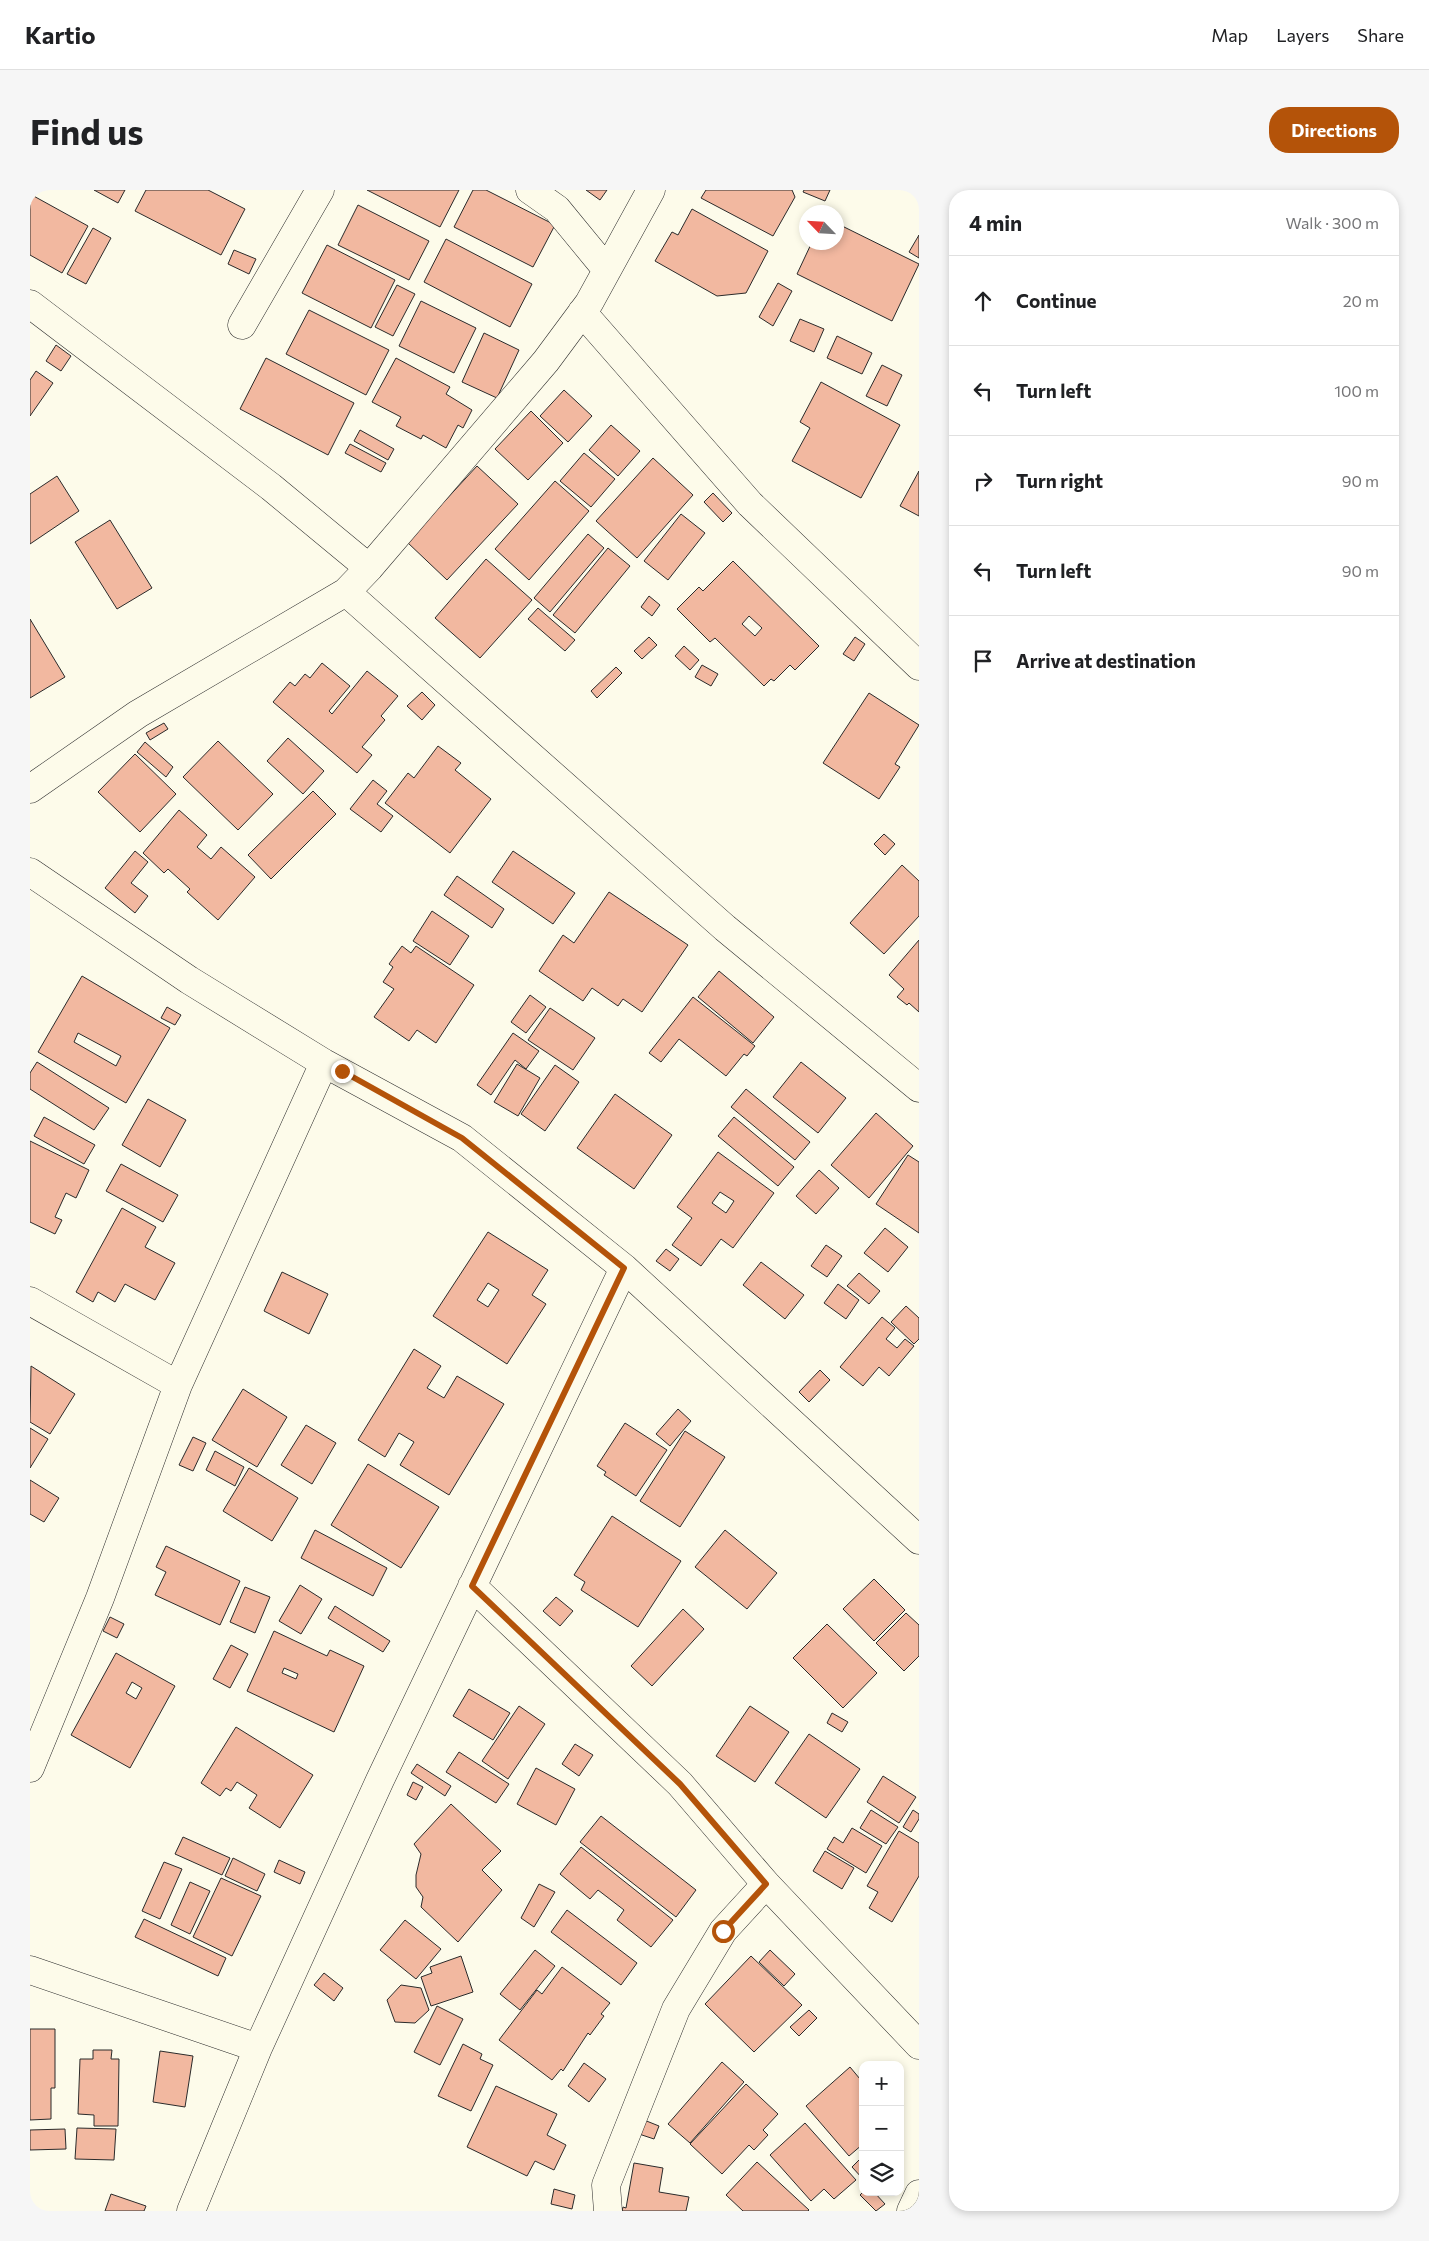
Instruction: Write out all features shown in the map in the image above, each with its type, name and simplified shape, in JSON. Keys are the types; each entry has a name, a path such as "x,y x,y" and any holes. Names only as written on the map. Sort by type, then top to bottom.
{"street":[{"path":"242,325 320,190"},
{"path":"530,190 557,209 607,270"},
{"path":"30,789 138,714 346,592 369,568 546,361 582,312 651,190"},
{"path":"30,304 271,487 369,568"},
{"path":"582,312 750,504 919,666"},
{"path":"346,592 725,928 919,1088"},
{"path":"30,872 189,980 324,1063 462,1138 624,1268 919,1540"},
{"path":"30,1768 100,1598 178,1385 324,1063"},
{"path":"191,2211 258,2048 384,1771 624,1268"},
{"path":"30,1301 178,1385"},
{"path":"472,1586 680,1784 766,1884 919,2045"},
{"path":"608,2211 606,2185 676,2009 723,1931 766,1884"},
{"path":"30,1970 258,2048"},
{"path":"911,2211 919,2194"}],"building":[{"path":"94,190 125,190 118,203"},
{"path":"146,190 208,190 245,209 221,255 135,211"},
{"path":"367,190 459,190 440,227"},
{"path":"473,190 486,190 555,225 533,267 454,227"},
{"path":"586,190 607,190 600,200"},
{"path":"706,190 792,190 795,197 773,236 701,198"},
{"path":"804,190 830,190 825,201 803,192"},
{"path":"30,194 88,226 62,273 30,255"},
{"path":"358,205 429,241 409,280 338,245"},
{"path":"692,209 768,251 746,293 717,296 655,261 672,232 678,235"},
{"path":"844,227 919,264 892,321 797,274 808,250 844,250"},
{"path":"93,228 111,238 86,284 67,274"},
{"path":"919,235 919,258 909,252"},
{"path":"446,239 532,284 510,327 424,282"},
{"path":"327,245 395,280 371,328 302,293"},
{"path":"234,250 256,259 249,274 228,264"},
{"path":"778,283 792,291 773,326 759,317"},
{"path":"397,285 415,294 393,336 375,327"},
{"path":"421,301 476,328 454,373 399,346"},
{"path":"309,310 389,350 366,395 286,354"},
{"path":"800,319 824,329 814,352 790,341"},
{"path":"484,333 519,350 497,398 462,382"},
{"path":"837,336 872,353 862,374 827,358"},
{"path":"56,345 71,356 61,371 46,361"},
{"path":"266,358 354,403 328,455 240,409"},
{"path":"396,358 450,387 446,394 472,410 463,428 458,425 446,448 423,435 421,439 396,426 401,417 372,402"},
{"path":"882,365 902,375 887,406 866,396"},
{"path":"36,371 53,383 30,416 30,380"},
{"path":"821,382 900,425 861,498 792,461 810,428 800,422"},
{"path":"564,390 592,416 568,442 540,416"},
{"path":"531,411 563,443 528,480 495,449"},
{"path":"611,425 640,451 618,476 589,450"},
{"path":"360,430 394,449 388,460 354,441"},
{"path":"350,444 386,463 381,472 345,453"},
{"path":"584,453 615,479 591,507 560,481"},
{"path":"653,458 693,495 637,558 596,521"},
{"path":"477,466 518,504 447,580 407,542"},
{"path":"919,471 919,516 900,506"},
{"path":"57,476 79,511 30,544 30,494"},
{"path":"555,481 589,511 529,580 495,549"},
{"path":"713,493 732,513 723,522 704,502"},
{"path":"681,514 705,533 668,580 644,561"},
{"path":"110,520 152,588 117,609 75,542"},
{"path":"588,534 604,548 550,612 534,598"},
{"path":"608,548 630,566 575,633 553,615"},
{"path":"486,559 532,600 480,658 435,618"},
{"path":"733,561 819,646 795,670 790,665 774,681 771,679 764,686 715,638 710,642 677,609 699,587 703,591","holes":["749,616 762,628 755,636 742,624"]},
{"path":"649,596 660,605 652,616 641,607"},
{"path":"538,608 575,640 565,651 528,619"},
{"path":"30,619 65,677 30,698"},
{"path":"649,637 657,645 642,659 634,651"},
{"path":"855,637 865,644 854,661 843,654"},
{"path":"684,646 699,660 690,670 675,656"},
{"path":"322,663 350,686 329,711 332,714 367,671 398,696 381,716 385,720 362,747 372,755 357,773 273,702 290,682 295,686 305,674 310,678"},
{"path":"702,665 718,674 711,686 695,677"},
{"path":"616,667 622,673 597,698 591,691"},
{"path":"422,692 435,705 422,720 407,706"},
{"path":"869,693 919,725 895,764 900,767 879,799 823,763"},
{"path":"164,723 168,729 150,740 146,733"},
{"path":"288,738 324,771 303,794 267,761"},
{"path":"218,741 273,794 238,830 183,777"},
{"path":"145,742 173,767 166,777 137,752"},
{"path":"438,746 461,763 455,770 491,799 450,853 385,803 408,773 414,778"},
{"path":"135,754 176,794 140,832 98,792"},
{"path":"373,780 387,791 377,804 393,816 381,832 350,809"},
{"path":"313,791 336,814 271,879 248,855"},
{"path":"179,810 207,835 197,847 211,859 221,847 255,877 218,920 187,892 190,889 168,869 164,873 143,853"},
{"path":"884,834 895,844 885,855 874,844"},
{"path":"135,851 148,862 131,883 148,896 135,913 105,888"},
{"path":"513,851 575,893 553,924 492,882"},
{"path":"902,865 919,881 919,916 884,954 850,923"},
{"path":"457,876 504,909 492,928 444,895"},
{"path":"609,892 688,945 642,1012 623,999 618,1006 592,988 583,1001 539,971 563,935 574,943"},
{"path":"432,911 469,936 450,965 413,941"},
{"path":"919,940 919,1012 909,1003 907,1005 897,997 904,989 889,975"},
{"path":"402,946 411,953 416,946 474,985 436,1043 417,1030 409,1041 374,1017 394,989 383,982 393,967 389,964"},
{"path":"719,971 774,1017 753,1043 698,997"},
{"path":"82,976 170,1028 126,1103 38,1052","holes":["78,1033 121,1056 116,1066 74,1042"]},
{"path":"530,995 546,1007 526,1033 511,1022"},
{"path":"693,997 755,1046 747,1056 744,1054 726,1076 679,1039 661,1062 649,1053"},
{"path":"167,1007 181,1015 175,1025 161,1018"},
{"path":"550,1008 595,1038 573,1070 528,1040"},
{"path":"513,1033 539,1051 526,1069 515,1060 491,1095 477,1085"},
{"path":"37,1062 109,1108 94,1130 30,1089 30,1073"},
{"path":"801,1062 846,1098 818,1133 773,1097"},
{"path":"517,1064 540,1078 518,1116 494,1102"},
{"path":"555,1065 579,1082 545,1131 521,1114"},
{"path":"746,1089 810,1142 795,1160 731,1107"},
{"path":"615,1094 672,1135 634,1189 577,1148"},
{"path":"148,1099 186,1120 160,1167 122,1145"},
{"path":"876,1113 913,1146 869,1198 831,1165"},
{"path":"44,1117 95,1145 84,1164 34,1136"},
{"path":"734,1117 794,1167 778,1186 718,1136"},
{"path":"30,1141 89,1170 76,1198 66,1193 55,1217 62,1220 55,1234 30,1222"},
{"path":"718,1152 774,1193 733,1248 721,1239 701,1266 672,1245 692,1218 677,1207","holes":["720,1192 734,1201 726,1213 712,1203"]},
{"path":"908,1155 919,1162 919,1233 876,1204"},
{"path":"121,1164 178,1195 163,1222 106,1191"},
{"path":"819,1170 839,1188 816,1214 796,1196"},
{"path":"122,1208 156,1227 145,1247 175,1263 155,1300 125,1284 115,1302 98,1292 93,1302 76,1292"},
{"path":"885,1228 908,1247 888,1272 864,1253"},
{"path":"488,1232 548,1270 532,1295 546,1304 507,1364 433,1316","holes":["488,1283 499,1290 488,1307 477,1300"]},
{"path":"826,1245 842,1256 827,1277 811,1266"},
{"path":"666,1249 679,1259 670,1271 656,1261"},
{"path":"761,1262 804,1295 785,1319 743,1285"},
{"path":"282,1272 328,1294 309,1334 264,1311"},
{"path":"859,1273 880,1291 869,1304 847,1286"},
{"path":"838,1284 859,1300 846,1319 824,1303"},
{"path":"906,1306 919,1318 919,1339 914,1344 891,1322"},
{"path":"882,1317 895,1328 886,1339 897,1348 905,1339 914,1346 889,1376 879,1367 863,1386 840,1367"},
{"path":"414,1349 441,1366 427,1388 444,1398 457,1376 504,1404 449,1495 400,1465 414,1442 399,1433 385,1457 358,1440"},
{"path":"31,1366 75,1394 50,1434 30,1422"},
{"path":"820,1370 830,1380 809,1402 799,1392"},
{"path":"243,1389 287,1417 257,1467 212,1440"},
{"path":"678,1409 691,1421 670,1446 656,1434"},
{"path":"625,1423 667,1450 636,1496 604,1475 606,1472 597,1466"},
{"path":"306,1425 336,1443 312,1484 281,1465"},
{"path":"30,1428 48,1439 30,1468"},
{"path":"685,1431 725,1457 680,1527 640,1501"},
{"path":"193,1437 206,1443 193,1471 179,1465"},
{"path":"215,1451 244,1467 235,1486 206,1470"},
{"path":"368,1464 439,1507 401,1568 331,1525"},
{"path":"249,1468 298,1498 272,1541 223,1511"},
{"path":"30,1480 59,1498 44,1522 30,1514"},
{"path":"612,1516 681,1561 638,1627 581,1590 585,1582 574,1575"},
{"path":"315,1530 387,1568 373,1596 301,1558"},
{"path":"725,1530 777,1573 747,1609 695,1567"},
{"path":"166,1546 240,1581 220,1625 155,1595 166,1572 156,1567"},
{"path":"874,1579 905,1610 874,1641 843,1609"},
{"path":"300,1585 322,1599 301,1634 279,1621"},
{"path":"245,1587 270,1597 255,1633 230,1622"},
{"path":"556,1597 573,1611 560,1626 543,1611"},
{"path":"335,1606 390,1641 383,1652 328,1618"},
{"path":"683,1609 704,1629 652,1686 631,1666"},
{"path":"906,1613 919,1625 919,1656 904,1671 876,1643"},
{"path":"110,1617 124,1624 117,1638 103,1631"},
{"path":"827,1624 877,1673 843,1708 793,1658"},
{"path":"274,1631 327,1656 330,1650 364,1666 334,1732 247,1691","holes":["284,1668 298,1674 296,1679 282,1673"]},
{"path":"231,1645 248,1654 230,1688 213,1679"},
{"path":"116,1653 175,1686 130,1768 71,1735","holes":["132,1682 142,1688 136,1699 126,1693"]},
{"path":"469,1689 510,1713 493,1740 453,1716"},
{"path":"519,1706 545,1724 508,1779 482,1761"},
{"path":"750,1706 789,1732 755,1782 716,1756"},
{"path":"832,1713 848,1722 842,1732 827,1723"},
{"path":"236,1727 313,1775 280,1828 249,1808 257,1795 237,1782 231,1791 226,1788 220,1796 201,1783"},
{"path":"809,1734 860,1769 826,1818 775,1783"},
{"path":"575,1744 593,1755 579,1776 562,1764"},
{"path":"459,1752 509,1784 496,1803 446,1772"},
{"path":"417,1764 451,1786 445,1796 411,1773"},
{"path":"536,1768 575,1789 556,1825 517,1804"},
{"path":"883,1776 916,1797 899,1823 867,1802"},
{"path":"413,1782 423,1787 416,1800 407,1795"},
{"path":"451,1804 501,1851 482,1870 502,1890 458,1942 421,1907 423,1897 416,1887 416,1875 421,1854 414,1844"},
{"path":"871,1810 898,1827 886,1844 860,1828"},
{"path":"913,1810 919,1814 919,1819 911,1832 903,1827"},
{"path":"601,1816 696,1890 676,1917 580,1842"},
{"path":"852,1828 882,1846 866,1873 827,1849 834,1837 843,1843"},
{"path":"899,1831 919,1843 919,1876 892,1922 869,1908 878,1892 867,1886"},
{"path":"183,1837 230,1858 222,1875 175,1854"},
{"path":"581,1847 673,1920 651,1947 617,1920 624,1910 598,1890 590,1899 560,1874"},
{"path":"825,1851 854,1868 842,1889 813,1871"},
{"path":"233,1858 265,1874 257,1891 225,1876"},
{"path":"279,1860 305,1872 300,1884 274,1872"},
{"path":"164,1862 182,1869 160,1919 142,1911"},
{"path":"221,1878 261,1896 232,1956 193,1937"},
{"path":"190,1882 210,1891 190,1934 171,1925"},
{"path":"539,1884 555,1892 534,1927 521,1918"},
{"path":"567,1910 637,1963 621,1985 551,1932"},
{"path":"144,1919 226,1958 218,1976 135,1937"},
{"path":"405,1920 441,1949 416,1979 380,1950"},
{"path":"535,1950 555,1966 520,2010 500,1994"},
{"path":"770,1950 795,1974 784,1986 759,1962"},
{"path":"461,1956 473,1992 431,2006 421,1977 432,1973 430,1967"},
{"path":"751,1956 802,2005 754,2052 705,2004"},
{"path":"562,1967 610,2003 601,2014 604,2016 590,2035 588,2033 563,2071 561,2069 552,2080 499,2040 537,1990 542,1994"},
{"path":"324,1973 343,1988 334,2001 314,1985"},
{"path":"401,1985 421,1988 429,2010 415,2023 395,2022 387,2000"},
{"path":"437,2006 463,2019 440,2065 414,2052"},
{"path":"809,2010 817,2018 799,2036 790,2027"},
{"path":"30,2029 55,2029 55,2088 51,2088 51,2119 30,2120"},
{"path":"463,2044 482,2054 480,2059 493,2065 471,2111 438,2096"},
{"path":"93,2050 112,2050 111,2059 119,2059 118,2126 94,2126 94,2115 78,2114 80,2059 93,2059"},
{"path":"160,2051 193,2056 185,2107 153,2102"},
{"path":"722,2062 744,2082 690,2143 668,2124"},
{"path":"584,2063 606,2079 589,2102 568,2086"},
{"path":"850,2067 859,2078 859,2147 849,2156 806,2106"},
{"path":"746,2084 778,2114 763,2130 768,2135 754,2150 749,2145 722,2174 690,2144"},
{"path":"496,2086 557,2114 547,2135 566,2145 554,2170 535,2161 527,2176 467,2147"},
{"path":"644,2120 659,2126 654,2139 639,2134"},
{"path":"805,2123 856,2180 834,2199 824,2189 811,2201 770,2155"},
{"path":"77,2128 116,2129 114,2160 75,2159"},
{"path":"65,2129 66,2149 30,2150 30,2130"},
{"path":"859,2160 859,2175 852,2167"},
{"path":"757,2162 809,2210 743,2211 726,2195"},
{"path":"634,2163 663,2168 659,2192 689,2197 686,2211 622,2211 623,2207 626,2208"},
{"path":"554,2189 575,2195 572,2209 551,2204"},
{"path":"111,2194 146,2206 144,2211 105,2211"},
{"path":"861,2196 878,2196 885,2204 876,2211"}],"route":[{"path":"342,1071 462,1138 624,1268 472,1586 680,1784 766,1884 723,1931"}]}
